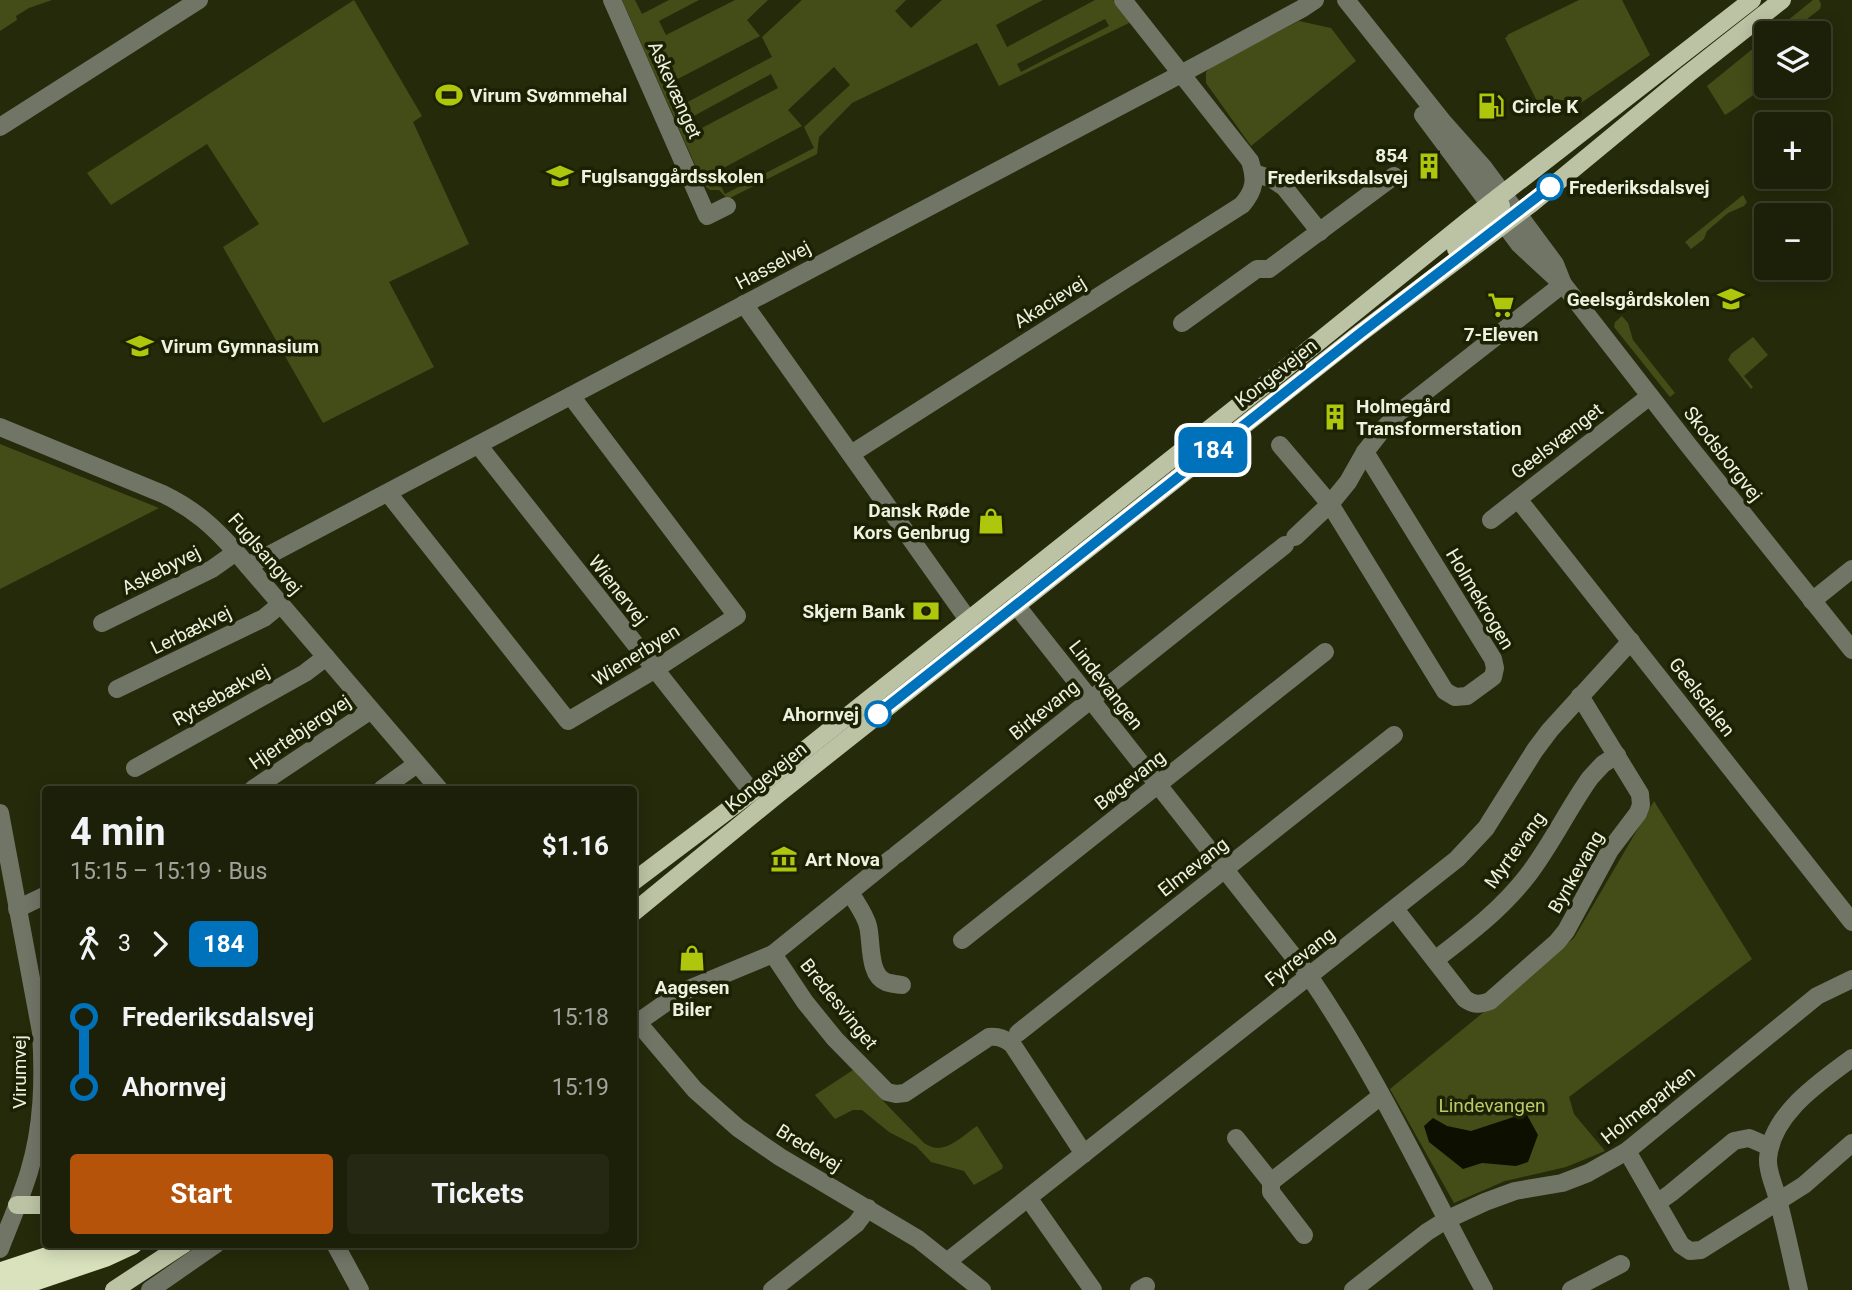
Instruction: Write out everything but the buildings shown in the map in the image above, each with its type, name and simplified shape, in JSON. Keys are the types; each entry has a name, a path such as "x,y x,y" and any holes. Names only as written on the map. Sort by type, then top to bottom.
{"highway":[{"path":"15,1281 80,1248"},
{"path":"0,1273 15,1281 106,1256 123,1248"}],"main road":[{"name":"Kongevejen","path":"637,879 752,792 1254,395 1688,74 1782,0"},
{"name":"Kongevejen","path":"637,910 1016,605 1401,303 1613,109 1747,2"},
{"path":"18,1205 42,1205"},
{"path":"114,1290 178,1248"}],"street":[{"path":"0,127 199,0"},
{"name":"Askevænget","path":"612,0 707,216 727,206"},
{"path":"1123,0 1250,161 1254,173 1272,179 1284,187 1320,232"},
{"name":"Hasselvej","path":"248,566 1181,74 1315,0"},
{"path":"1332,0 1503,209"},
{"path":"1346,0 1437,115 1484,169 1503,209"},
{"name":"Akacievej","path":"851,454 1242,205 1254,186 1254,173"},
{"path":"1182,323 1257,269 1269,269 1394,176"},
{"name":"Skodsborgvej","path":"1503,209 1531,257 1563,284 1852,650"},
{"path":"1330,504 1383,429 1402,411 1563,284"},
{"path":"744,304 968,621"},
{"name":"Wienerbyen","path":"388,493 568,721 737,616 571,396"},
{"name":"Geelsvænget","path":"1491,520 1650,396"},
{"name":"Fuglsangvej","path":"0,426 163,494 202,516 436,786"},
{"name":"Holmekrogen","path":"1280,445 1330,504 1445,691 1455,697 1467,696 1493,677 1493,659 1366,452"},
{"name":"Wienervej","path":"479,446 752,792"},
{"name":"Geelsdalen","path":"1518,499 1852,922"},
{"name":"Birkevang","path":"894,857 1290,541 1330,504"},
{"name":"Askebyvej","path":"102,623 212,569 236,552"},
{"path":"1812,601 1852,569"},
{"name":"Lerbækvej","path":"117,689 264,618 281,604"},
{"name":"Lindevangen","path":"1016,605 1309,976 1334,1013 1381,1096 1484,1290"},
{"name":"Fyrrevang","path":"948,1261 1457,859 1486,828 1550,730 1631,641"},
{"name":"Bøgevang","path":"962,940 1325,652"},
{"name":"Rytsebækvej","path":"135,768 305,673 326,657"},
{"name":"Bynkevang","path":"1395,909 1465,999 1473,1004 1490,1001 1557,942 1573,920 1610,850 1641,805 1640,794 1580,696"},
{"name":"Hjertebjergvej","path":"257,786 371,710"},
{"name":"Elmevang","path":"1018,1033 1395,734"},
{"name":"Myrtevang","path":"1435,960 1483,923 1505,902 1529,874 1590,778 1603,764 1617,755"},
{"path":"386,786 417,764"},
{"name":"Virumvej","path":"0,813 42,1050"},
{"name":"Bredesvinget","path":"637,1021 691,988 773,954 894,857"},
{"path":"849,892 868,927 874,967 879,978 887,983 902,985"},
{"path":"18,909 42,897"},
{"name":"Bredesvinget","path":"773,954 835,1039 887,1092 905,1093 989,1037 1004,1038 1012,1044 1084,1154"},
{"name":"Holmeparken","path":"1353,1290 1446,1220 1515,1191 1562,1183 1588,1173 1627,1151 1817,996 1852,979"},
{"name":"Bredevej","path":"637,1024 695,1090 738,1128 780,1157 918,1239 982,1290"},
{"path":"1799,1290 1768,1161 1770,1147 1792,1107 1810,1089 1852,1058"},
{"path":"1271,1182 1381,1096"},
{"name":"Virumvej","path":"18,1205 37,1137 42,1102"},
{"path":"1236,1138 1271,1182 1271,1192 1304,1235"},
{"path":"1657,1203 1734,1141 1749,1138 1770,1147"},
{"path":"1627,1151 1681,1245 1690,1251 1701,1250 1804,1185 1852,1143"},
{"path":"1029,1199 1093,1290"},
{"path":"0,1249 18,1205"},
{"path":"772,1290 856,1224 868,1208"},
{"path":"150,1290 210,1248"},
{"path":"337,1248 360,1290"},
{"path":"1571,1290 1622,1264"}],"green space":[{"path":"0,0 52,0 29,8 0,31"},
{"path":"354,0 422,116 413,122 469,244 389,282 434,367 323,423 223,247 259,224 207,144 111,205 87,173"},
{"path":"622,0 635,0 642,14 669,0 699,0 659,21 666,35 735,0 768,0 747,20 760,36 672,82 684,104 772,57 762,37 802,0 906,0 895,11 911,28 942,0 1043,0 996,25 1007,47 1095,0 1113,0 1131,22 999,86 977,43 852,103 819,137 817,154 728,199 719,190 710,190 704,185","holes":["1105,19 1109,26 1021,72 1017,64","834,67 850,85 804,127 814,148 725,194 714,173 802,126 788,110","771,74 778,88 698,130 692,117"]},
{"path":"1579,0 1622,0 1650,55 1578,105 1576,101 1549,99 1539,105 1505,38"},
{"path":"1813,0 1819,0 1820,9 1804,21 1787,21"},
{"path":"1299,21 1331,28 1356,61 1251,146 1206,83 1206,72 1213,65"},
{"path":"1754,48 1754,94 1725,115 1707,86"},
{"path":"1743,195 1747,202 1744,206 1728,213 1691,249 1685,242"},
{"path":"1622,316 1628,323 1633,340 1675,393 1670,397 1614,327 1615,322"},
{"path":"1753,337 1768,355 1744,376 1753,387 1751,389 1728,360 1731,354"},
{"path":"0,444 159,508 0,589"},
{"name":"Lindevangen","path":"1654,801 1752,959 1569,1097 1574,1114 1605,1151 1566,1167 1505,1181 1454,1203 1390,1089 1574,938"},
{"path":"853,1070 931,1147 945,1147 977,1126 1003,1166 1002,1169 974,1185 964,1171 931,1162 916,1146 889,1132 862,1110 853,1110 835,1119 815,1095"}],"shaded area":[{"path":"1526,1113 1538,1135 1528,1162 1516,1166 1482,1163 1463,1169 1429,1142 1424,1126 1433,1118 1447,1126 1471,1131"}],"bus line":[{"name":"184","path":"878,714 1550,187"}],"place":[{"name":"Virum Svømmehal","path":"449,95"},
{"name":"Circle K","path":"1491,106"},
{"name":"854 Frederiksdalsvej","path":"1429,166"},
{"name":"Fuglsanggårdsskolen","path":"560,176"},
{"name":"Frederiksdalsvej","path":"1550,187"},
{"name":"Geelsgårdskolen","path":"1731,299"},
{"name":"7-Eleven","path":"1501,305"},
{"name":"Virum Gymnasium","path":"140,346"},
{"name":"Holmegård Transformerstation","path":"1335,417"},
{"name":"Dansk Røde Kors Genbrug","path":"991,521"},
{"name":"Skjern Bank","path":"926,611"},
{"name":"Ahornvej","path":"878,714"},
{"name":"Art Nova","path":"784,859"},
{"name":"Aagesen Biler","path":"692,958"}]}
